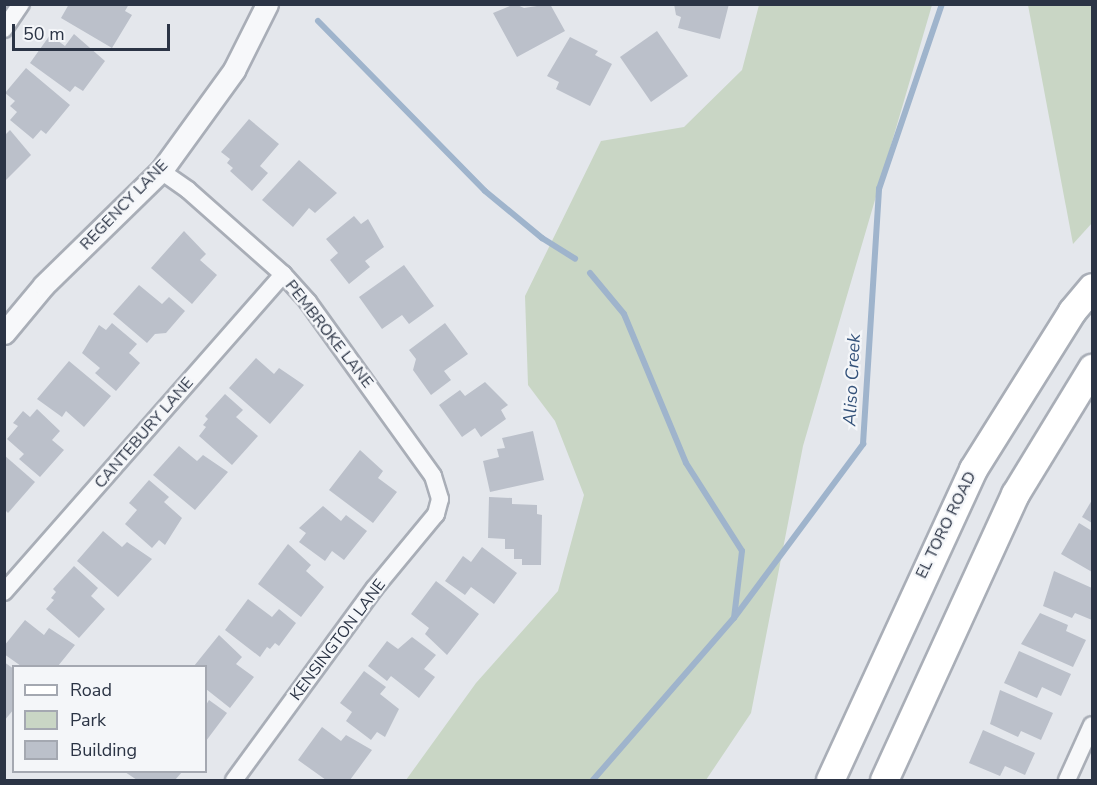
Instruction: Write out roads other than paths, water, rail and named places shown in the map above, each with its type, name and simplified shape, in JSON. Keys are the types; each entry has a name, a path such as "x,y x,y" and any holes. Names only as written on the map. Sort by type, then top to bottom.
{"main road":[{"name":"EL TORO ROAD","path":"830,780 973,469 1072,311 1092,287"},
{"path":"884,780 1015,494 1092,368"}],"street":[{"path":"4,29 21,4"},
{"name":"REGENCY LANE","path":"4,333 44,285 161,171 234,70 267,4"},
{"name":"PEMBROKE LANE","path":"161,171 188,190 283,274 326,325 426,466 440,499"},
{"name":"CANTEBURY LANE","path":"4,592 283,274"},
{"name":"KENSINGTON LANE","path":"234,780 374,589 436,514 440,499"},
{"path":"1067,780 1092,725"}],"waterway":[{"name":"Aliso Creek","path":"593,780 734,618 863,444 879,189 942,4"},
{"path":"318,21 485,191 542,238 575,259"},
{"path":"590,273 624,314 686,463 742,551 734,618"}]}
